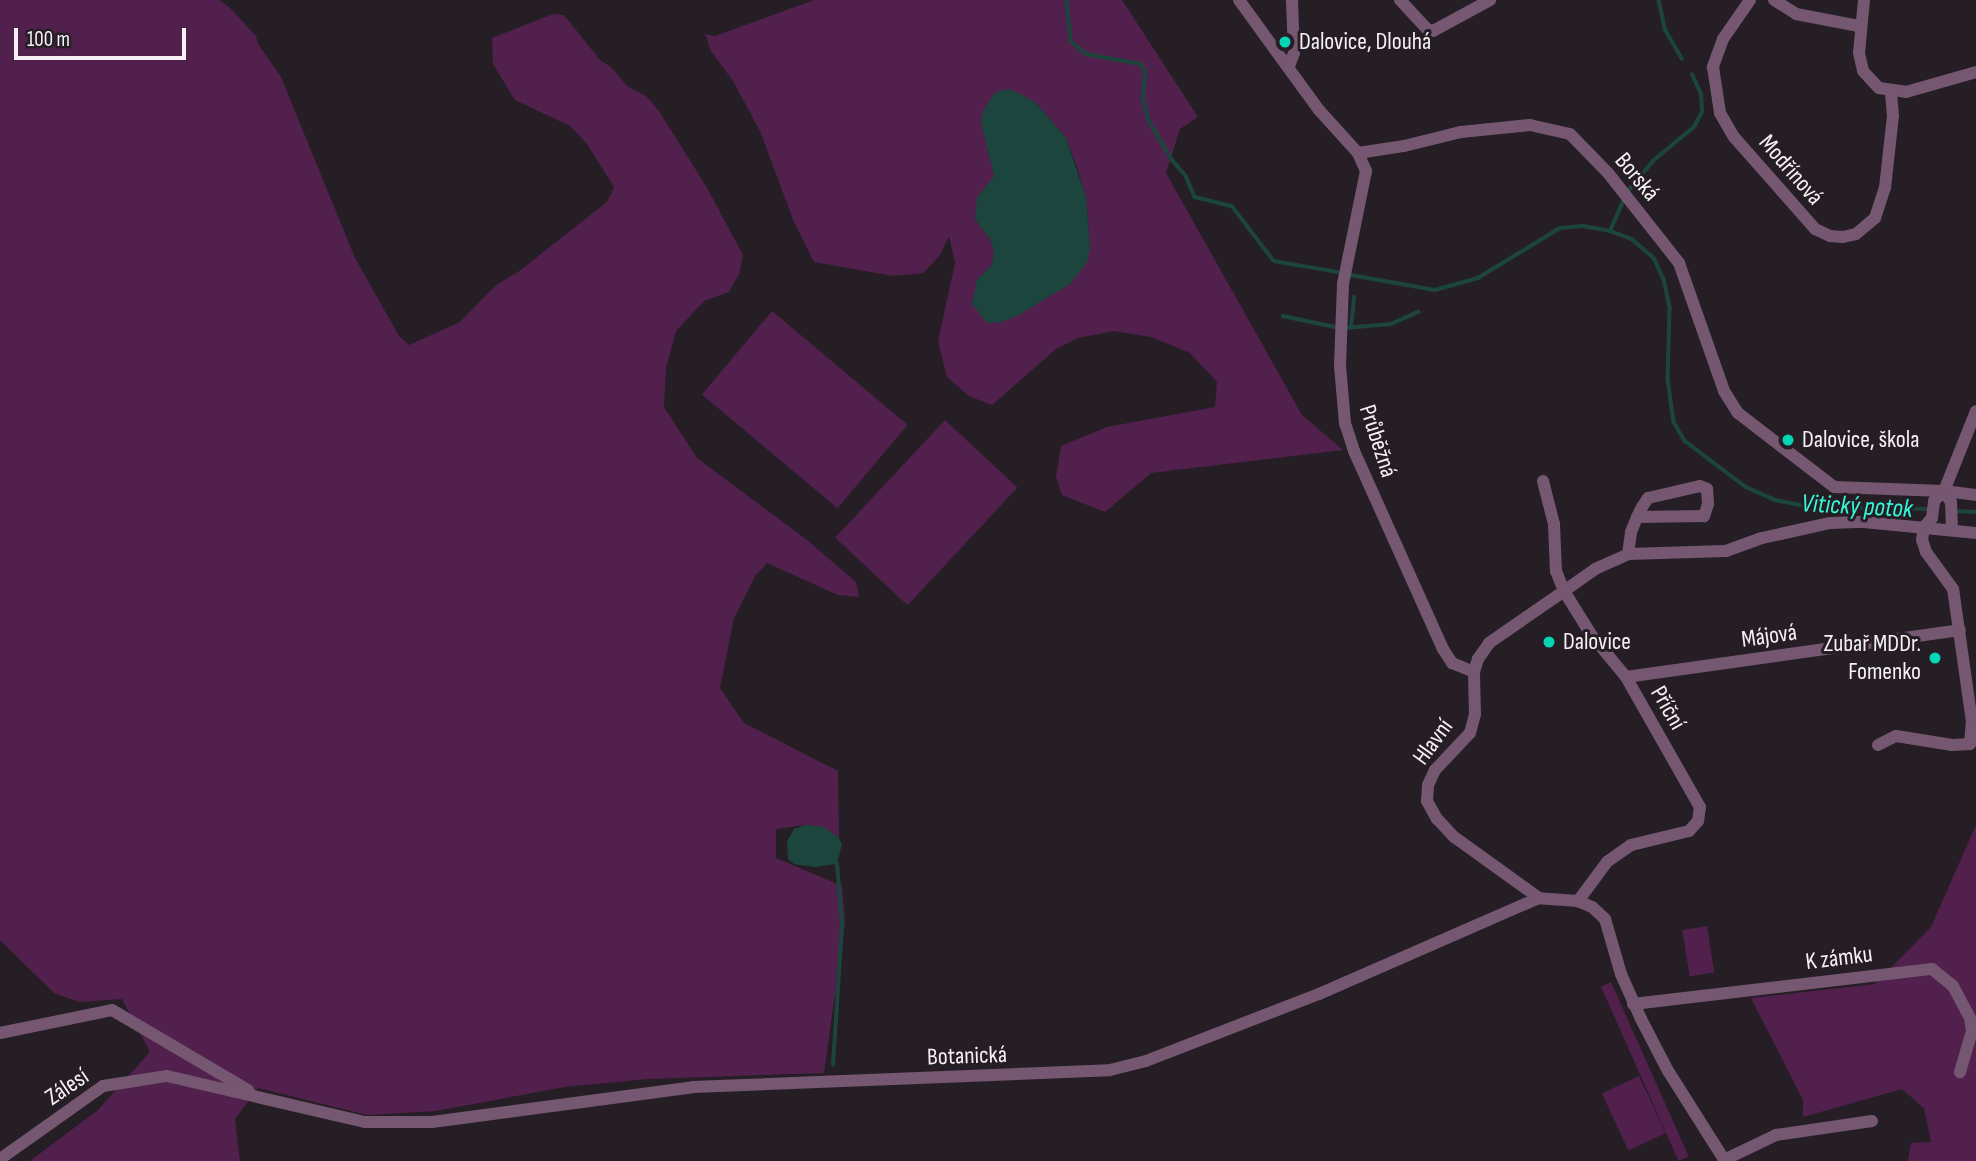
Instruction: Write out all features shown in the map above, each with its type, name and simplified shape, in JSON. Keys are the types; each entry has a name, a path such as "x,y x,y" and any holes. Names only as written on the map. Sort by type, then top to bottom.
{"street":[{"path":"1238,0 1319,110 1358,153"},
{"path":"1289,66 1294,53 1292,0"},
{"path":"1400,0 1427,29 1433,31 1490,0"},
{"name":"Modřínová","path":"1750,0 1723,39 1713,67 1720,113 1734,137 1815,229 1830,236 1843,237 1856,234 1875,218 1885,188 1893,116 1891,92"},
{"path":"1774,0 1796,14 1859,26"},
{"path":"1864,0 1859,26 1859,53 1863,71 1879,88 1891,92 1906,92 1976,72"},
{"name":"Borská","path":"1358,153 1404,146 1461,132 1530,125 1570,134 1608,173 1678,262 1719,379 1738,413 1834,486 1948,496 1976,495"},
{"name":"Průběžná","path":"1358,153 1366,171 1343,284 1340,366 1345,423 1354,451 1443,649 1458,667 1474,672"},
{"path":"1952,524 1948,496 1976,411"},
{"name":"Příční","path":"1544,481 1554,524 1556,571 1564,591 1592,636 1626,677 1700,807 1698,821 1689,831 1630,845 1607,862 1578,901"},
{"path":"1628,554 1631,532 1637,517 1648,498 1700,485 1707,489 1709,497 1704,516 1637,517"},
{"path":"1878,745 1896,736 1952,745 1970,744 1972,722 1953,589 1926,552 1922,540 1934,501 1948,496"},
{"path":"1474,672 1489,643 1595,569 1628,554 1726,551 1784,532 1830,523 1952,524 1976,533"},
{"name":"Májová","path":"1626,677 1960,630"},
{"name":"Hlavní","path":"1474,672 1475,714 1470,733 1435,770 1428,785 1427,801 1437,819 1454,837 1539,898"},
{"path":"1539,898 1578,901 1592,907 1605,919 1633,1003 1668,1071 1725,1160 1776,1135 1872,1121"},
{"name":"Botanická","path":"167,1076 365,1122 432,1122 692,1087 1110,1070 1146,1061 1319,994 1539,898"},
{"name":"K zámku","path":"1633,1003 1931,969 1953,986 1970,1018 1972,1031 1960,1072"},
{"path":"0,1033 112,1010 260,1097"},
{"name":"Zálesí","path":"0,1159 103,1086 167,1076"}],"shaded area":[{"path":"0,0 219,0 230,8 256,36 258,44 281,77 355,258 399,336 409,345 460,322 495,286 518,272 607,202 614,187 587,144 570,126 515,100 493,64 492,38 553,14 564,15 600,60 611,67 628,87 646,96 659,111 706,186 743,255 739,274 729,292 704,301 676,331 666,368 664,407 697,458 807,540 856,582 859,597 838,595 767,563 755,576 734,618 720,688 744,723 838,771 839,838 824,827 805,825 776,829 776,858 842,886 845,922 824,1073 648,1079 565,1087 436,1111 367,1115 258,1088 235,1119 240,1161 30,1161 98,1110 150,1052 122,999 79,1002 54,993 0,940"},
{"path":"814,0 1122,0 1198,117 1180,129 1166,173 1302,415 1343,450 1151,473 1105,512 1062,495 1056,477 1061,446 1107,427 1215,407 1217,382 1190,353 1151,337 1114,331 1078,338 1056,349 992,405 969,396 947,377 938,341 955,263 949,236 940,255 923,273 893,276 814,262 794,222 760,131 733,81 711,51 705,34 715,36","holes":["1035,102 1066,138 1086,197 1090,248 1070,284 1002,322 977,280 992,264 994,252 990,239 975,219 978,198 994,177 993,160 987,150"]},
{"path":"1010,89 1035,102 1066,138 1086,197 1090,248 1087,262 1070,284 1017,316 1002,322 987,323 972,304 977,280 992,264 994,252 990,239 975,219 977,198 994,176 981,122 983,111 996,92"},
{"path":"772,311 908,425 838,508 702,394"},
{"path":"945,420 1017,488 908,605 835,538"},
{"path":"805,825 824,827 839,838 842,844 837,864 815,867 794,864 788,859 787,842 794,829"},
{"path":"1976,825 1976,1161 1908,1161 1911,1143 1931,1142 1924,1108 1902,1089 1803,1117 1803,1100 1751,998 1875,984 1931,927"},
{"path":"1707,926 1714,972 1690,976 1682,930"},
{"path":"1611,982 1689,1156 1679,1161 1601,986"},
{"path":"1639,1076 1666,1133 1628,1150 1602,1093"}],"waterway":[{"name":"Vitický potok","path":"1067,0 1071,41 1086,54 1141,64 1146,73 1143,98 1149,121 1173,161 1186,176 1195,197 1232,206 1274,261 1338,272"},
{"path":"1659,0 1665,29 1682,58"},
{"path":"1628,191 1654,160 1694,127 1702,112 1701,94 1692,75"},
{"path":"1610,231 1623,202"},
{"name":"Vitický potok","path":"1351,275 1435,290 1478,278 1560,228 1583,226 1632,239 1654,258 1664,279 1670,308 1668,379 1674,422 1685,441 1746,487 1775,500 1812,507 1930,509"},
{"path":"1351,327 1354,297"},
{"path":"1344,328 1391,324 1418,312"},
{"path":"1283,316 1335,327"},
{"name":"Vitický potok","path":"1955,511 1976,512"},
{"path":"833,1065 842,924 837,864"}],"place":[{"name":"Dalovice, Dlouhá","path":"1285,42"},
{"name":"Dalovice, škola","path":"1788,440"},
{"name":"Dalovice","path":"1549,642"},
{"name":"Zubař MDDr. Fomenko","path":"1935,658"}]}
